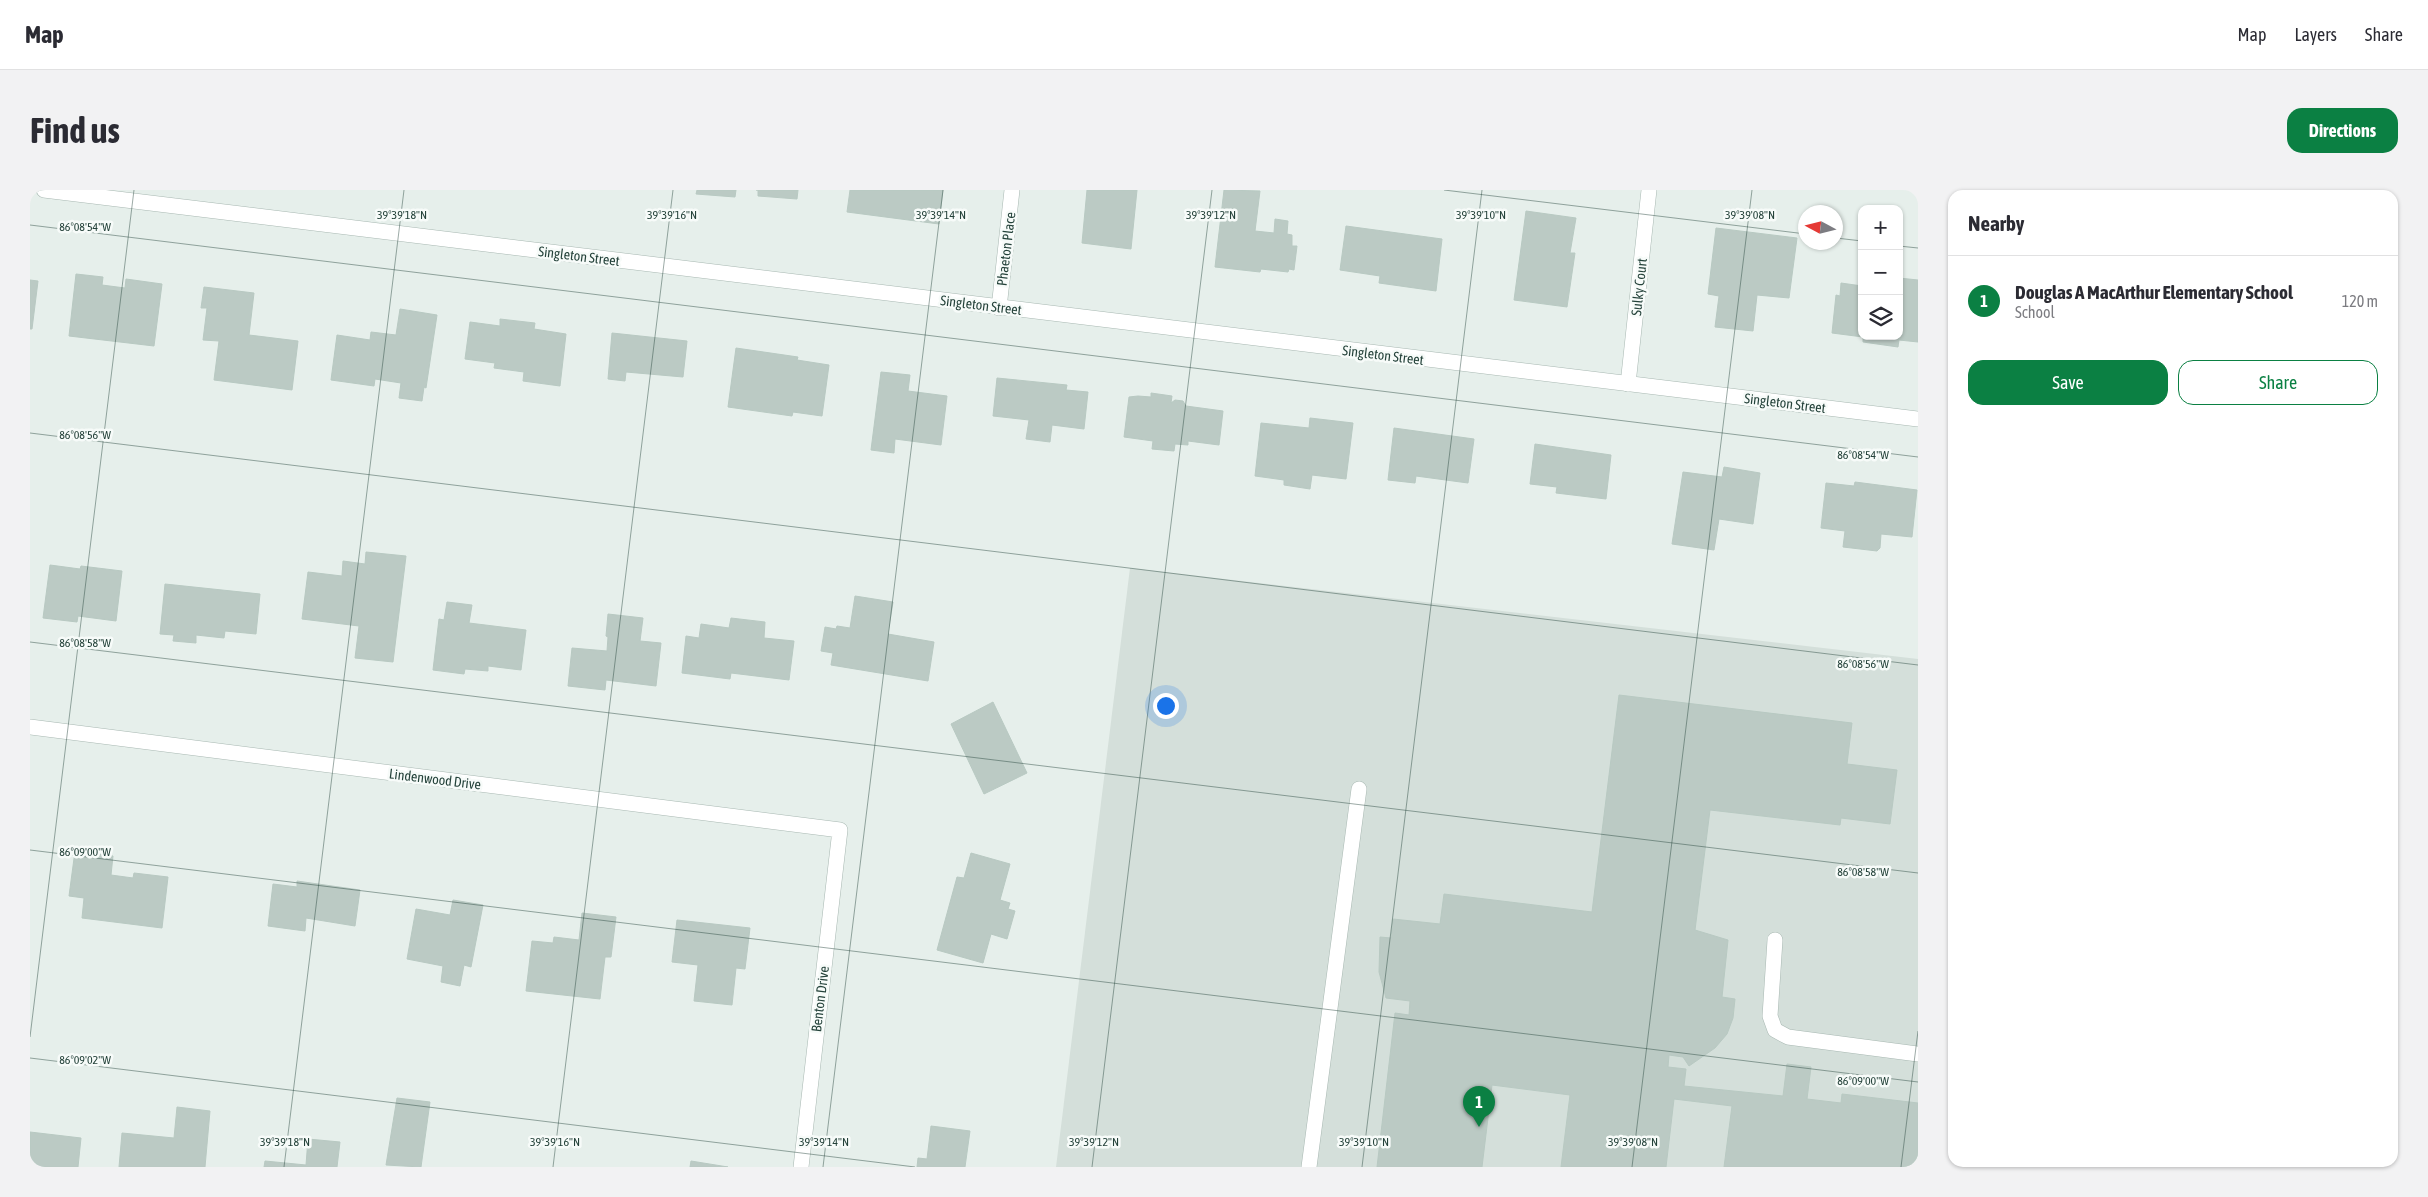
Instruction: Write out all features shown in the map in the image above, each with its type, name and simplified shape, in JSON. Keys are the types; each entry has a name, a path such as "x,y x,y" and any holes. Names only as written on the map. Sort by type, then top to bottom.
{"street":[{"name":"Singleton Street","path":"44,190 82,192 999,308 1918,418"},
{"name":"Phaeton Place","path":"999,308 1012,190"},
{"name":"Sulky Court","path":"1628,384 1649,190"},
{"name":"Lindenwood Drive","path":"30,728 840,830"},
{"path":"1309,1167 1359,789"},
{"name":"Benton Drive","path":"801,1167 840,830"},
{"path":"1775,940 1770,1016 1775,1030 1788,1037 1918,1054"}],"shaded area":[{"path":"1130,568 1918,659 1918,1167 1056,1167"}],"building":[{"path":"697,190 736,190 735,197 696,194"},
{"path":"758,190 798,190 797,199 758,196"},
{"path":"850,190 943,190 939,224 847,212"},
{"path":"1087,190 1137,190 1131,249 1082,243"},
{"path":"1224,190 1260,191 1255,231 1274,233 1275,219 1288,221 1287,234 1292,235 1292,246 1297,246 1294,270 1289,269 1288,272 1261,269 1260,272 1215,267"},
{"path":"1526,211 1576,218 1570,253 1575,253 1567,307 1514,300"},
{"path":"1346,226 1442,239 1436,291 1379,283 1380,276 1340,270"},
{"path":"1716,228 1797,238 1789,298 1757,295 1753,331 1715,327 1719,296 1708,294"},
{"path":"76,274 103,277 102,285 125,288 126,279 162,284 154,346 69,336"},
{"path":"1903,278 1918,280 1918,342 1899,340 1903,340"},
{"path":"30,280 38,281 32,329 30,329"},
{"path":"1841,283 1858,285 1858,336 1832,333 1836,295 1840,296"},
{"path":"204,287 254,293 249,335 298,341 292,390 214,380 219,341 203,340 207,308 201,308"},
{"path":"400,309 437,315 426,388 424,387 422,401 399,398 401,383 375,379 374,386 331,380 337,335 370,340 371,332 396,335"},
{"path":"500,319 535,323 534,329 566,334 560,386 523,381 524,372 494,368 495,363 465,359 470,322 500,326"},
{"path":"612,333 687,341 683,377 626,372 625,381 608,379"},
{"path":"1863,340 1899,340 1898,347 1863,342"},
{"path":"736,348 798,357 797,360 829,365 822,416 793,412 792,416 728,407"},
{"path":"881,372 910,375 908,391 947,396 941,445 895,439 894,453 871,450"},
{"path":"997,378 1067,385 1066,390 1088,392 1084,429 1052,425 1050,442 1026,439 1029,420 993,416"},
{"path":"1151,393 1172,396 1171,403 1175,400 1183,401 1186,406 1223,411 1219,445 1188,441 1188,445 1175,444 1174,451 1152,449 1153,441 1124,437 1129,397 1151,397"},
{"path":"1310,418 1353,423 1346,479 1312,475 1310,489 1284,485 1284,480 1255,476 1261,423 1309,428"},
{"path":"1394,428 1474,439 1468,483 1416,476 1415,483 1388,480"},
{"path":"1535,444 1611,455 1606,499 1556,493 1557,487 1530,484"},
{"path":"1724,467 1760,473 1753,524 1719,519 1714,550 1672,544 1683,472 1722,477"},
{"path":"1855,482 1917,490 1912,537 1881,534 1880,548 1877,551 1843,547 1845,531 1821,528 1826,483 1854,486"},
{"path":"366,552 406,556 393,662 355,658 359,626 302,619 308,572 342,576 343,561 365,564"},
{"path":"50,565 80,569 81,566 122,571 116,621 78,616 77,622 43,618"},
{"path":"165,584 260,594 256,634 225,631 224,638 196,635 196,643 173,641 174,635 160,634"},
{"path":"855,596 893,602 888,634 934,642 928,681 831,665 833,653 821,651 825,627 836,629 837,626 850,628"},
{"path":"447,602 472,605 469,623 526,630 521,670 488,666 488,671 465,669 464,674 433,670 439,619 444,620"},
{"path":"608,614 643,618 640,641 661,643 656,686 606,680 605,690 568,686 572,648 607,651"},
{"path":"731,618 765,622 764,638 794,641 789,680 731,673 730,679 682,673 686,636 699,638 701,624 729,628"},
{"path":"1619,695 1852,723 1847,764 1897,770 1890,824 1841,818 1840,825 1710,810 1695,930 1728,940 1722,997 1735,999 1733,1018 1727,1034 1715,1048 1689,1066 1683,1057 1669,1055 1668,1067 1686,1069 1684,1086 1783,1096 1787,1064 1811,1067 1807,1099 1841,1103 1842,1094 1918,1103 1918,1167 1724,1167 1732,1106 1674,1099 1666,1167 1561,1167 1570,1095 1492,1085 1482,1167 1377,1167 1395,1013 1409,1015 1410,1001 1386,998 1379,972 1380,937 1391,938 1393,919 1440,924 1444,894 1592,912"},
{"path":"993,702 1027,773 984,794 951,724"},
{"path":"75,851 113,856 111,875 133,878 134,873 168,877 162,928 82,918 84,898 69,896"},
{"path":"971,853 1010,864 1000,900 1010,903 1008,909 1015,911 1007,939 991,934 983,963 937,950 957,877 964,878"},
{"path":"297,881 360,890 355,926 306,918 305,931 268,926 273,884 297,887"},
{"path":"453,900 483,905 471,967 464,965 460,986 441,982 443,966 407,959 416,909 450,915"},
{"path":"582,913 616,917 611,957 605,957 600,999 526,991 532,941 553,943 554,937 579,940"},
{"path":"677,920 750,928 745,969 736,968 732,1005 694,1001 698,965 672,962"},
{"path":"397,1098 430,1102 421,1167 386,1165"},
{"path":"177,1107 210,1111 205,1167 119,1167 122,1133 174,1138"},
{"path":"931,1126 970,1131 965,1167 917,1167 918,1158 927,1159"},
{"path":"30,1132 81,1138 78,1167 30,1167"},
{"path":"308,1139 340,1142 337,1167 264,1167 265,1161 306,1165"},
{"path":"691,1161 728,1167 690,1167"}],"place":[{"name":"Douglas A MacArthur Elementary School","path":"1479,1127"}]}
